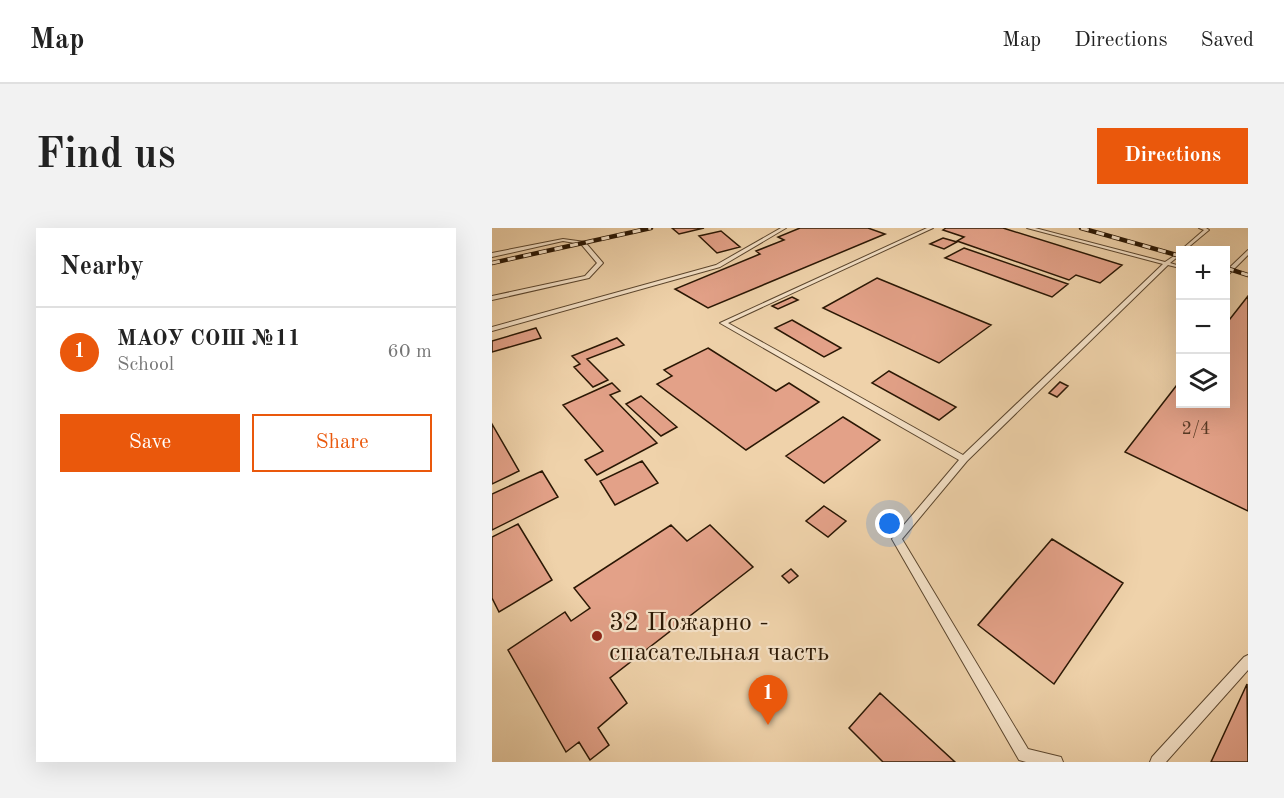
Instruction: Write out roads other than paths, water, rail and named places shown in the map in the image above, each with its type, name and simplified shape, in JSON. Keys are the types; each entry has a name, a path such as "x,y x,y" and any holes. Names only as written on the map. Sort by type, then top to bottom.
{"lane":[{"path":"492,329 718,266 784,228"},
{"path":"932,228 723,323 964,459"},
{"path":"1029,228 1176,266"},
{"path":"1189,246 1207,230 1201,228"},
{"path":"492,255 563,240 583,243 600,263 587,277 492,298"},
{"path":"1230,270 1248,252"},
{"path":"1056,762 1024,755 897,539 964,459 1176,256"},
{"path":"1157,762 1248,661"}],"railway":[{"path":"492,263 651,228"},
{"path":"1081,228 1176,255"},
{"path":"1230,269 1248,275"}],"place":[{"name":"32 Пожарно - спасательная часть","path":"597,636"},
{"name":"МАОУ СОШ №11","path":"768,725"}]}
